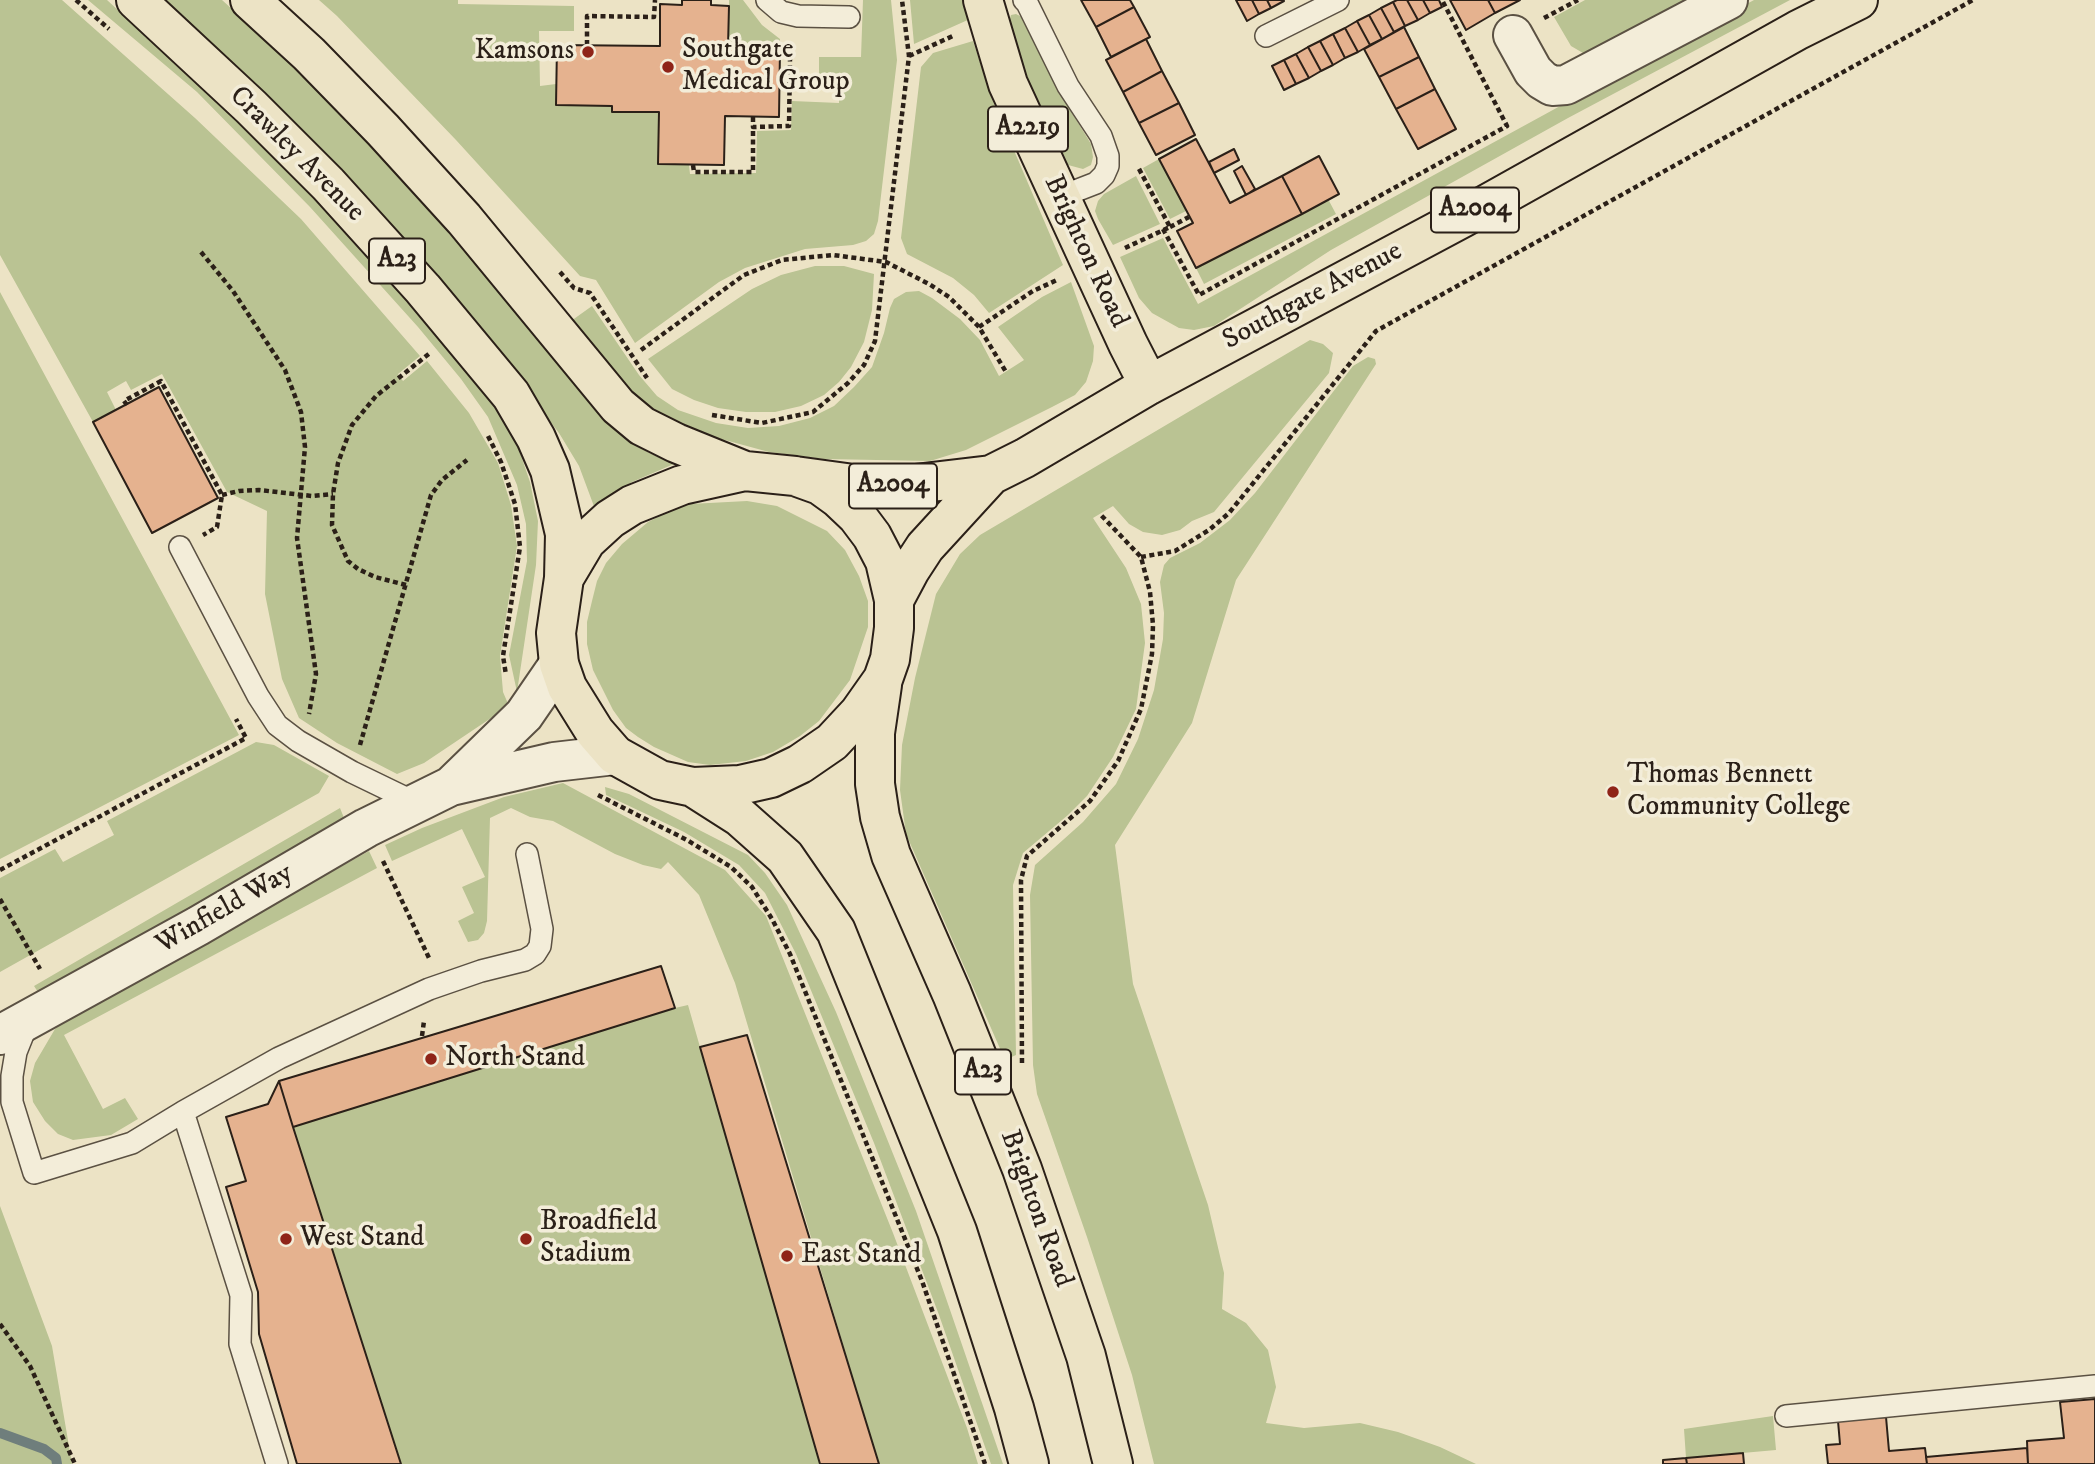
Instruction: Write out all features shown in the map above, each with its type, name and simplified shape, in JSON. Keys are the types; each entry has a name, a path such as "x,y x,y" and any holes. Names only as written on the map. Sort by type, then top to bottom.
{"main road":[{"name":"Crawley Avenue","path":"136,0 251,107 328,184 423,289 511,395 536,438 550,470 565,534 565,578"},
{"name":"A23","path":"250,0 309,54 464,219 618,406 642,426 745,471"},
{"name":"Southgate Avenue","path":"745,471 861,485 898,486 991,475 1149,385 1857,0"},
{"name":"Brighton Road","path":"985,10 1008,84 1149,385"},
{"path":"745,471 682,485 632,505 610,519 586,541 565,578 556,633 559,664 567,687 579,710 615,755 660,780 692,787 740,785 771,778 800,764 832,742 859,713 883,679 890,659 894,628 894,600 885,561 872,536 857,516 838,498 820,485 794,476"},
{"name":"Southgate Avenue","path":"894,600 925,547 991,475"},
{"name":"Brighton Road","path":"883,679 875,733 875,783 880,817 891,855 951,994 1032,1195 1086,1356 1112,1464"},
{"path":"692,787 740,817 785,857 836,932 957,1231 1014,1408 1029,1464"}],"street":[{"path":"1513,35 1533,71 1542,80 1552,86 1566,85 1728,0"},
{"name":"Winfield Way","path":"451,786 524,715 559,664"},
{"name":"Winfield Way","path":"14,1027 210,919 366,828 451,786 554,762 615,755"}],"lane":[{"path":"768,0 781,12 798,16 849,17"},
{"path":"1024,0 1068,86 1101,136 1108,156 1104,175 1096,183 1060,197"},
{"path":"1266,36 1338,0"},
{"path":"180,547 258,696 277,725 298,741 352,772 416,803"},
{"path":"14,1027 16,1052 12,1102 34,1173 132,1143 279,1058 429,989 481,971 525,960 535,954 540,946 542,929 527,854"},
{"path":"183,1112 241,1295 240,1344 277,1464"},
{"path":"1786,1416 2095,1386"}],"path":[{"path":"587,45 587,16 654,17 655,0"},
{"path":"705,413 762,423 813,412 831,399 864,365 875,341 909,56 902,0"},
{"path":"1163,229 1199,295 1507,126 1442,0"},
{"path":"1141,557 1175,551 1209,530 1229,513 1376,331 1973,0"},
{"path":"909,56 985,10"},
{"path":"753,127 789,126 790,59 786,38"},
{"path":"693,165 694,172 753,172 753,117"},
{"path":"1170,227 1189,216"},
{"path":"201,252 233,291 285,370 301,412 305,447 296,538 316,674 309,715 298,741"},
{"path":"641,350 744,275 795,257 833,255 886,262 929,284 958,305 979,327 1006,372"},
{"path":"406,585 375,577 348,561 332,525 332,494 338,463 352,425 376,396 430,353 439,363"},
{"path":"127,405 124,401 161,381 222,495 217,527 180,547"},
{"path":"484,428 501,462 516,504 520,547 503,656 509,692 524,715"},
{"path":"352,772 431,495 442,480 467,460"},
{"path":"222,495 259,490 312,496 332,494"},
{"path":"1022,1076 1021,880 1027,856 1090,801 1118,761 1141,709 1152,654 1150,592 1141,557 1100,514"},
{"path":"0,870 246,738 234,715"},
{"path":"554,762 582,787 687,840 731,867 751,887 772,919 790,954 922,1281 985,1464"},
{"path":"366,828 403,898 430,959 429,989 422,1036"},
{"path":"0,899 40,969"},
{"path":"30,974 49,964"},
{"path":"0,1324 30,1366 75,1464"}],"green space":[{"path":"0,0 62,0 195,118 301,219 420,356 398,374 403,381 427,361 469,413 498,463 511,505 517,546 500,656 503,692 509,706 424,763 397,774 337,743 299,718 282,679 265,594 267,511 227,492 162,374 131,390 126,381 107,392 116,410 93,422 0,255"},
{"path":"88,0 107,0 272,152 427,322 498,408 518,447 530,482 538,521 536,565 517,692 509,655 527,561 526,524 517,485 488,417 418,327 310,207 197,92"},
{"path":"161,0 222,0 287,59 408,182 622,436 649,453 674,464 632,482 595,509 579,466 559,433 474,324"},
{"path":"319,0 458,0 458,4 574,6 574,31 539,31 540,86 556,84 557,105 612,106 612,112 659,112 658,164 689,165 690,174 756,173 757,131 791,130 792,101 839,103 839,75 819,74 819,57 861,57 863,0 891,0 897,60 878,221 874,234 866,241 853,245 805,249 745,268 719,282 635,343 596,280 580,276 456,140"},
{"path":"729,0 743,0 762,25 780,39 780,49 729,47"},
{"path":"910,0 966,0 970,19 914,44"},
{"path":"1585,0 1711,0 1598,55 1583,53 1571,46 1554,17"},
{"path":"1754,0 1790,0 1568,118 1331,250 1214,326 1194,330 1179,328 1152,313 1139,298 1120,257 1163,238 1198,304"},
{"path":"1011,15 1022,17 1055,85 1091,144 1091,165 1083,169 1068,165 1032,91 1009,21"},
{"path":"973,41 992,99 1063,265 989,313 974,295 953,278 907,254 901,238 921,67 933,53"},
{"path":"1159,159 1186,211 1170,219 1143,168"},
{"path":"1136,176 1160,224 1113,245 1095,211 1098,201 1104,194"},
{"path":"1328,199 1336,214 1204,284 1196,268"},
{"path":"815,266 844,266 874,274 872,310 864,342 851,367 824,395 801,406 775,412 718,408 672,389 648,359 752,289 781,275"},
{"path":"1071,282 1094,346 1093,361 1086,382 1075,395 1052,407 966,450 930,461 824,459 769,452 688,430 636,399 571,321 592,306 639,375 657,396 678,410 716,423 748,428 779,426 810,418 834,406 854,387 872,367 894,299 906,292 919,291 960,319 980,340 999,376 1024,360 998,327 1042,297"},
{"path":"0,292 239,735 0,859"},
{"path":"1310,340 1323,344 1333,353 1329,373 1214,512 1192,521 1180,530 1162,535 1143,532 1129,524 1113,506 1093,518 1126,568 1141,604 1145,643 1136,709 1113,757 1087,796 1023,853 1013,885 1016,1055 1005,1060 906,834 900,790 902,745 936,594 960,554 980,535"},
{"path":"1368,357 1375,359 1376,364 1236,580 1192,723 1115,845 1133,984 1208,1205 1224,1273 1222,1309 1246,1323 1268,1350 1276,1387 1266,1423 1304,1428 1360,1423 1398,1432 1476,1464 1154,1464 1132,1375 1037,1094 1033,1065 1030,895 1035,865 1083,822 1116,784 1138,739 1154,690 1163,639 1164,613 1160,582 1164,565 1170,558 1200,543 1230,520 1255,493 1353,366"},
{"path":"747,501 777,506 827,531 845,550 859,576 868,601 868,627 850,680 819,721 800,736 773,752 746,761 710,765 688,762 638,737 626,728 613,710 593,670 587,644 587,622 597,581 606,563 622,544 648,522 690,504"},
{"path":"256,742 274,745 329,776 319,793 0,972 0,878 55,849 63,862 114,835 107,821"},
{"name":"Broadfield Stadium","path":"563,783 725,870 766,916 893,1233 967,1428 978,1464 297,1464 259,1334 258,1292 226,1187 246,1180 226,1117 268,1104 279,1081 661,966 675,1008 688,1005 700,1047 747,1035 848,1361 735,983 699,895 668,862 661,869 643,865 615,854 553,821 530,817 511,808 490,818 487,921 484,933 478,940 468,942 458,921 474,913 462,887 485,877 462,829 392,861 385,845 504,797"},
{"path":"605,787 629,794 748,855 765,873 787,905 836,1012 916,1211 1003,1464 991,1464 939,1315 874,1143 796,954 765,893 739,865 684,832 606,795"},
{"path":"340,808 344,818 40,995 34,986"},
{"path":"369,851 377,868 64,1035 103,1109 125,1098 138,1119 111,1135 73,1140 58,1134 45,1121 33,1102 30,1081 35,1063 55,1029 66,1020"},
{"path":"0,1206 52,1346 72,1464 0,1464"},
{"path":"1773,1416 1776,1450 1686,1458 1684,1429"}],"building":[{"name":"Southgate Medical Group","path":"682,0 711,0 711,5 729,6 728,47 780,49 779,117 725,116 724,165 658,164 659,112 612,112 612,106 556,105 557,45 660,46 660,4 682,5"},
{"path":"1081,0 1130,0 1134,7 1096,27"},
{"path":"1236,0 1252,0 1259,14 1247,21"},
{"path":"1252,0 1267,0 1271,8 1259,14"},
{"path":"1267,0 1283,0 1284,1 1271,8"},
{"path":"1407,0 1418,20 1405,26 1393,2"},
{"path":"1407,0 1423,0 1430,13 1418,20"},
{"path":"1423,0 1439,0 1442,7 1430,13"},
{"path":"1450,0 1488,0 1495,13 1466,30"},
{"path":"1488,0 1520,0 1495,13"},
{"path":"1393,2 1405,26 1394,32 1381,8"},
{"path":"1134,7 1150,37 1111,57 1096,27"},
{"path":"1381,8 1394,32 1382,39 1369,15"},
{"path":"1369,15 1382,39 1370,45 1357,21"},
{"path":"1357,21 1370,45 1358,52 1345,28"},
{"path":"1404,27 1419,57 1379,77 1364,49"},
{"path":"1345,28 1358,52 1345,58 1333,34"},
{"path":"1333,34 1345,58 1333,65 1320,41"},
{"path":"1146,39 1162,71 1123,92 1106,60"},
{"path":"1320,41 1333,65 1321,71 1308,47"},
{"path":"1308,47 1321,71 1309,78 1296,54"},
{"path":"1296,54 1309,78 1296,84 1284,60"},
{"path":"1419,57 1435,89 1396,109 1379,77"},
{"path":"1284,60 1296,84 1284,90 1272,66"},
{"path":"1162,71 1179,103 1139,123 1123,92"},
{"path":"1435,89 1456,129 1418,149 1396,109"},
{"path":"1179,103 1195,135 1156,155 1139,123"},
{"path":"1196,139 1230,203 1282,176 1302,214 1196,268 1177,231 1193,223 1159,159"},
{"path":"1234,149 1239,160 1214,173 1209,162"},
{"path":"1319,156 1339,194 1302,214 1282,176"},
{"path":"1242,166 1255,189 1246,195 1234,171"},
{"path":"159,387 218,498 152,533 93,422"},
{"name":"North Stand","path":"661,966 675,1008 293,1127 279,1081"},
{"name":"East Stand","path":"747,1035 879,1464 820,1464 700,1047"},
{"name":"West Stand","path":"279,1081 401,1464 297,1464 259,1334 258,1292 226,1187 246,1181 226,1117 268,1104"},
{"path":"2095,1399 2095,1464 2028,1464 2027,1441 2064,1438 2060,1402"},
{"path":"1886,1417 1889,1451 1925,1448 1927,1464 1828,1464 1826,1445 1840,1444 1838,1421"},
{"path":"2027,1448 2028,1464 1927,1464 1926,1457"},
{"path":"1743,1453 1744,1464 1687,1464 1686,1458"},
{"path":"1686,1458 1687,1464 1663,1464 1663,1460"}],"waterway":[{"path":"0,1433 44,1449 56,1458 57,1464"}],"place":[{"name":"Kamsons","path":"588,52"},
{"name":"Southgate Medical Group","path":"668,67"},
{"name":"Thomas Bennett Community College","path":"1613,792"},
{"name":"North Stand","path":"431,1059"},
{"name":"West Stand","path":"286,1239"},
{"name":"Broadfield Stadium","path":"526,1239"},
{"name":"East Stand","path":"787,1256"}]}
